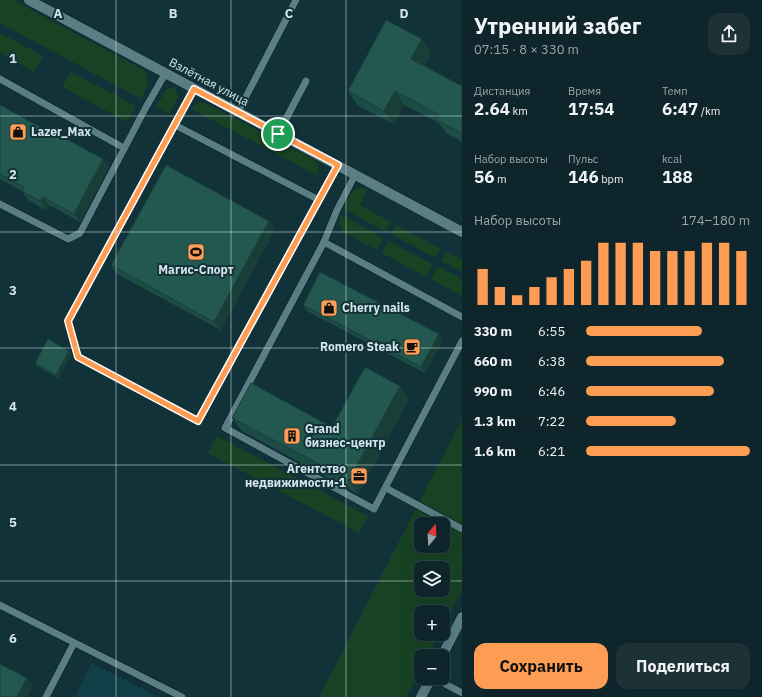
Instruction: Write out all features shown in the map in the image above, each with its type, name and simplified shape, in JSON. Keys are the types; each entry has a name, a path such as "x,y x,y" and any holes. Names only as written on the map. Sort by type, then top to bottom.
{"street":[{"name":"Взлётная улица","path":"29,0 462,232"},
{"path":"446,649 462,618"},
{"path":"421,697 428,685"}],"lane":[{"path":"238,112 296,0"},
{"path":"0,204 68,239 80,233 124,148 165,74"},
{"path":"0,79 124,148"},
{"path":"278,134 306,81"},
{"path":"194,89 68,321 78,357 192,418 198,421 338,165"},
{"path":"175,125 319,200"},
{"path":"355,175 337,210 324,242 225,428 374,509 462,341"},
{"path":"324,242 462,318"},
{"path":"386,488 462,529"},
{"path":"0,606 182,697"},
{"path":"46,697 74,643"},
{"path":"446,685 462,693"}],"shaded area":[{"path":"91,663 158,697 75,697"}],"green space":[{"path":"0,0 13,0 144,70 148,81 141,99 0,23"},
{"path":"0,33 43,56 34,72 0,53"},
{"path":"71,72 136,106 127,122 62,87"},
{"path":"175,87 178,97 169,114 156,107 166,90"},
{"path":"204,102 316,161 319,167 318,176 191,109 196,104"},
{"path":"358,188 368,189 360,205 391,222 386,232 343,208 352,192"},
{"path":"340,214 383,238 377,250 343,232 339,224"},
{"path":"396,225 441,249 436,258 391,234"},
{"path":"388,241 433,264 426,277 382,253"},
{"path":"446,252 462,260 462,272 441,261"},
{"path":"438,266 462,279 462,296 431,279"},
{"path":"462,419 462,590 450,613 450,605 414,605 414,641 436,641 432,649 414,649 414,682 406,697 319,697"},
{"path":"217,436 368,516 359,533 208,453"}],"building":[{"path":"386,20 422,39 411,59 462,86 462,133 436,120 439,115 395,91 384,111 348,91"},
{"path":"0,105 103,159 74,214 43,197 40,201 22,191 24,187 0,174"},
{"name":"Магис-Спорт","path":"166,165 269,221 214,322 111,265"},
{"path":"320,272 439,334 421,367 303,305"},
{"path":"48,339 69,351 56,375 35,363"},
{"name":"Grand бизнес-центр","path":"365,367 400,386 349,480 232,418 251,383 332,427"},
{"path":"0,664 27,678 17,697 0,697"}],"place":[{"name":"Lazer_Max","path":"18,132"},
{"name":"Магис-Спорт","path":"196,252"},
{"name":"Cherry nails","path":"329,308"},
{"name":"Romero Steak","path":"412,347"},
{"name":"Grand бизнес-центр","path":"292,436"},
{"name":"Агентство недвижимости-1","path":"359,476"}],"route":[{"path":"194,89 278,134 338,165 198,421 78,357 68,321 194,89"}]}
